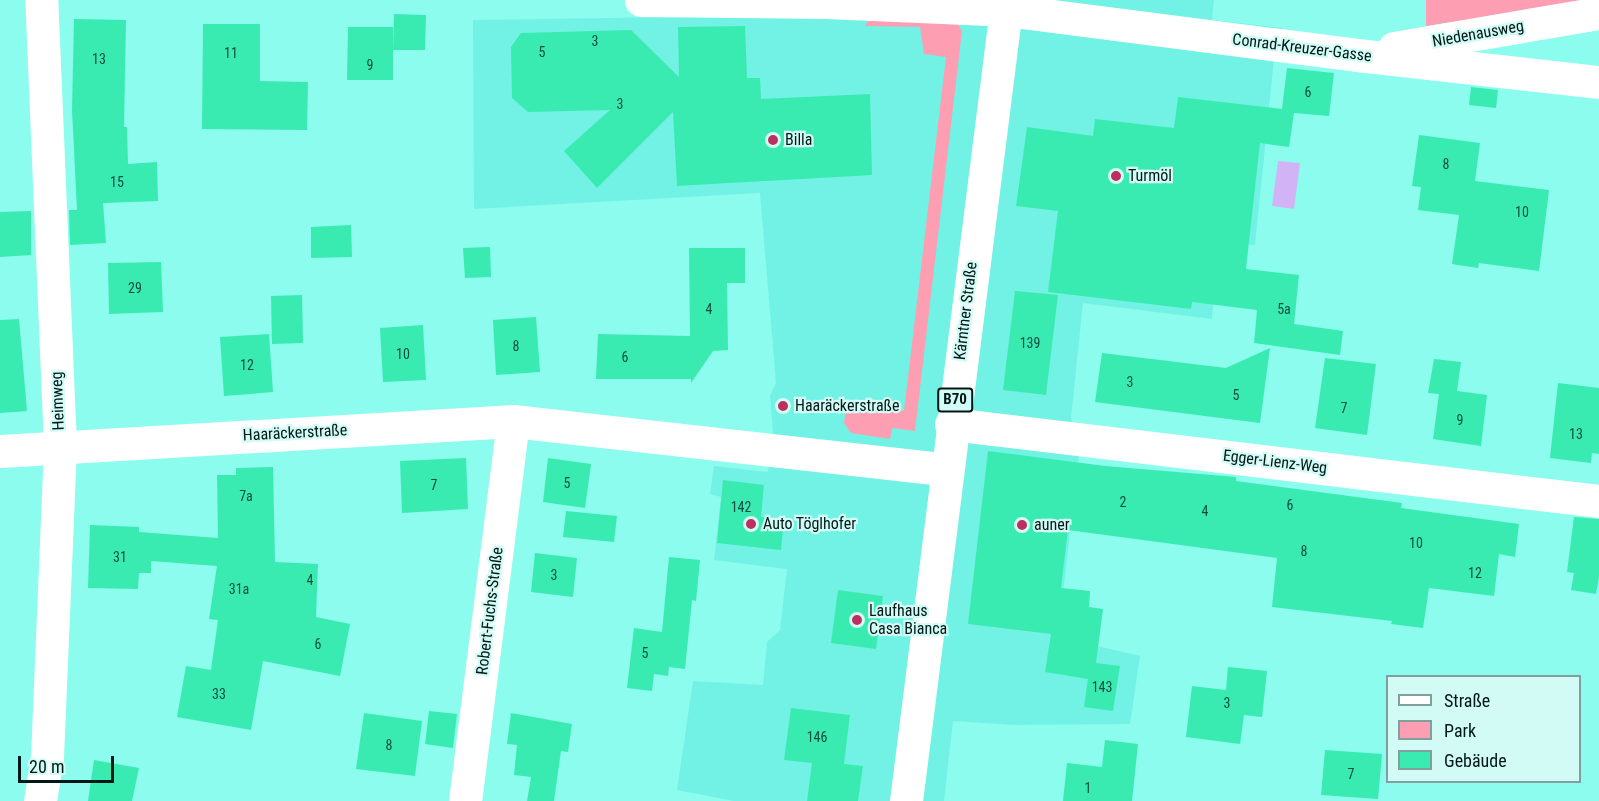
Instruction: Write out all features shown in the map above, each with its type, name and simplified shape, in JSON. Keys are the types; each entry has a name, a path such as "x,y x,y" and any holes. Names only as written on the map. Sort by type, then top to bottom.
{"street":[{"name":"Heimweg","path":"40,801 47,757 60,446 41,0"},
{"name":"Conrad-Kreuzer-Gasse","path":"641,0 1006,5 1357,55 1599,82"},
{"name":"Kärntner Straße","path":"906,801 951,424 1006,5"},
{"name":"Niedenausweg","path":"1357,55 1599,13"},
{"name":"Haaräckerstraße","path":"0,451 513,421 947,470"},
{"name":"Robert-Fuchs-Straße","path":"465,801 513,421"},
{"name":"Egger-Lienz-Weg","path":"951,424 1599,501"}],"shaded area":[{"path":"745,0 1214,0 1212,20 1283,28 1274,59 1255,245 1218,243 1212,319 1083,303 1071,418 1079,454 1058,637 1140,656 1130,724 1013,725 953,721 944,801 734,801 677,790 693,681 763,685 767,642 780,630 787,569 714,560 721,497 710,494 714,466 768,472 773,432 770,396 776,383 760,193 474,209 473,20 744,16"},
{"path":"1278,161 1300,163 1294,209 1272,206"}],"green space":[{"path":"1426,0 1599,0 1426,26"},
{"path":"868,21 956,21 962,31 915,431 892,428 890,439 851,433 844,423 847,403 904,411 946,57 924,54 920,27 865,26"}],"building":[{"path":"394,14 426,15 425,50 393,50"},
{"path":"74,19 126,20 124,127 127,127 128,164 157,162 158,201 103,203 106,243 70,245 69,210 77,210 72,110"},
{"path":"203,24 260,24 260,81 308,82 307,130 202,129"},
{"path":"745,26 747,78 760,78 761,99 870,94 872,175 677,186 673,112 597,188 564,151 610,110 528,112 512,98 511,47 521,33 631,30 679,77 678,27"},
{"path":"348,27 393,27 393,80 347,80"},
{"path":"1287,68 1334,73 1329,116 1294,113 1289,147 1260,143 1246,269 1299,275 1294,324 1343,331 1340,355 1254,343 1257,310 1192,302 1191,309 1048,292 1058,211 1016,206 1027,127 1093,136 1095,119 1174,128 1178,97 1282,109"},
{"path":"1471,87 1498,90 1496,108 1469,105"},
{"path":"1419,135 1480,143 1475,181 1549,190 1539,271 1479,263 1478,268 1452,264 1459,215 1418,210 1421,187 1412,186"},
{"path":"31,211 31,255 0,257 0,212"},
{"path":"351,225 352,257 311,258 311,227"},
{"path":"490,247 491,277 465,278 463,248"},
{"path":"689,248 745,248 745,283 727,283 728,350 713,351 691,383 691,379 596,379 598,334 690,336"},
{"path":"161,262 163,312 109,314 108,263"},
{"path":"1015,291 1058,295 1046,395 1003,390"},
{"path":"302,295 303,343 272,344 271,296"},
{"path":"536,317 540,372 496,375 493,320"},
{"path":"19,319 27,411 0,413 0,320"},
{"path":"423,325 426,380 383,382 380,328"},
{"path":"269,334 273,392 224,396 220,337"},
{"path":"1270,348 1260,423 1095,402 1102,353 1226,368"},
{"path":"1325,358 1376,364 1367,435 1315,428"},
{"path":"1434,359 1461,362 1457,391 1487,395 1481,446 1433,439 1439,394 1428,393"},
{"path":"1558,383 1599,388 1599,454 1592,453 1591,463 1550,458"},
{"path":"988,451 1105,466 1236,477 1236,481 1402,503 1401,508 1519,524 1515,557 1499,554 1494,596 1429,588 1423,628 1391,624 1392,621 1272,607 1277,558 1068,530 1061,588 1090,591 1089,607 1103,609 1096,663 1120,666 1113,711 1084,707 1088,679 1045,672 1051,634 968,624"},
{"path":"466,458 468,509 402,513 400,461"},
{"path":"548,458 591,464 585,508 543,502"},
{"path":"273,467 275,562 318,564 316,617 350,624 340,676 263,661 251,730 177,717 186,666 211,670 218,620 209,619 217,566 151,561 151,573 139,573 138,589 88,588 90,525 139,527 139,532 218,538 217,475 236,475 236,468"},
{"path":"723,480 764,485 761,517 784,519 781,550 717,543"},
{"path":"566,511 617,516 614,542 563,537"},
{"path":"1574,517 1599,519 1599,577 1596,594 1571,590 1574,573 1567,572"},
{"path":"535,553 577,558 573,597 531,592"},
{"path":"669,557 700,560 696,601 692,600 685,669 669,667 668,676 654,674 652,691 627,688 634,628 662,632"},
{"name":"Laufhaus Casa Bianca","path":"838,590 883,596 876,649 831,643"},
{"path":"1228,667 1267,671 1262,717 1244,715 1240,744 1186,737 1192,686 1226,690"},
{"path":"791,708 850,715 844,764 863,766 858,801 807,801 812,763 784,760"},
{"path":"429,711 457,714 453,748 425,744"},
{"path":"364,713 422,721 415,776 356,769"},
{"path":"511,713 572,724 568,752 561,751 554,801 527,801 531,777 514,775 517,745 507,744"},
{"path":"1105,740 1138,744 1132,801 1063,801 1067,763 1102,767"},
{"path":"1325,750 1382,754 1378,799 1321,795"},
{"path":"94,760 139,768 132,801 88,801"}],"place":[{"name":"Billa","path":"773,140"},
{"name":"Turmöl","path":"1116,176"},
{"name":"Haaräckerstraße","path":"783,406"},
{"name":"Auto Töglhofer","path":"751,524"},
{"name":"auner","path":"1022,525"},
{"name":"Laufhaus Casa Bianca","path":"857,620"}]}
